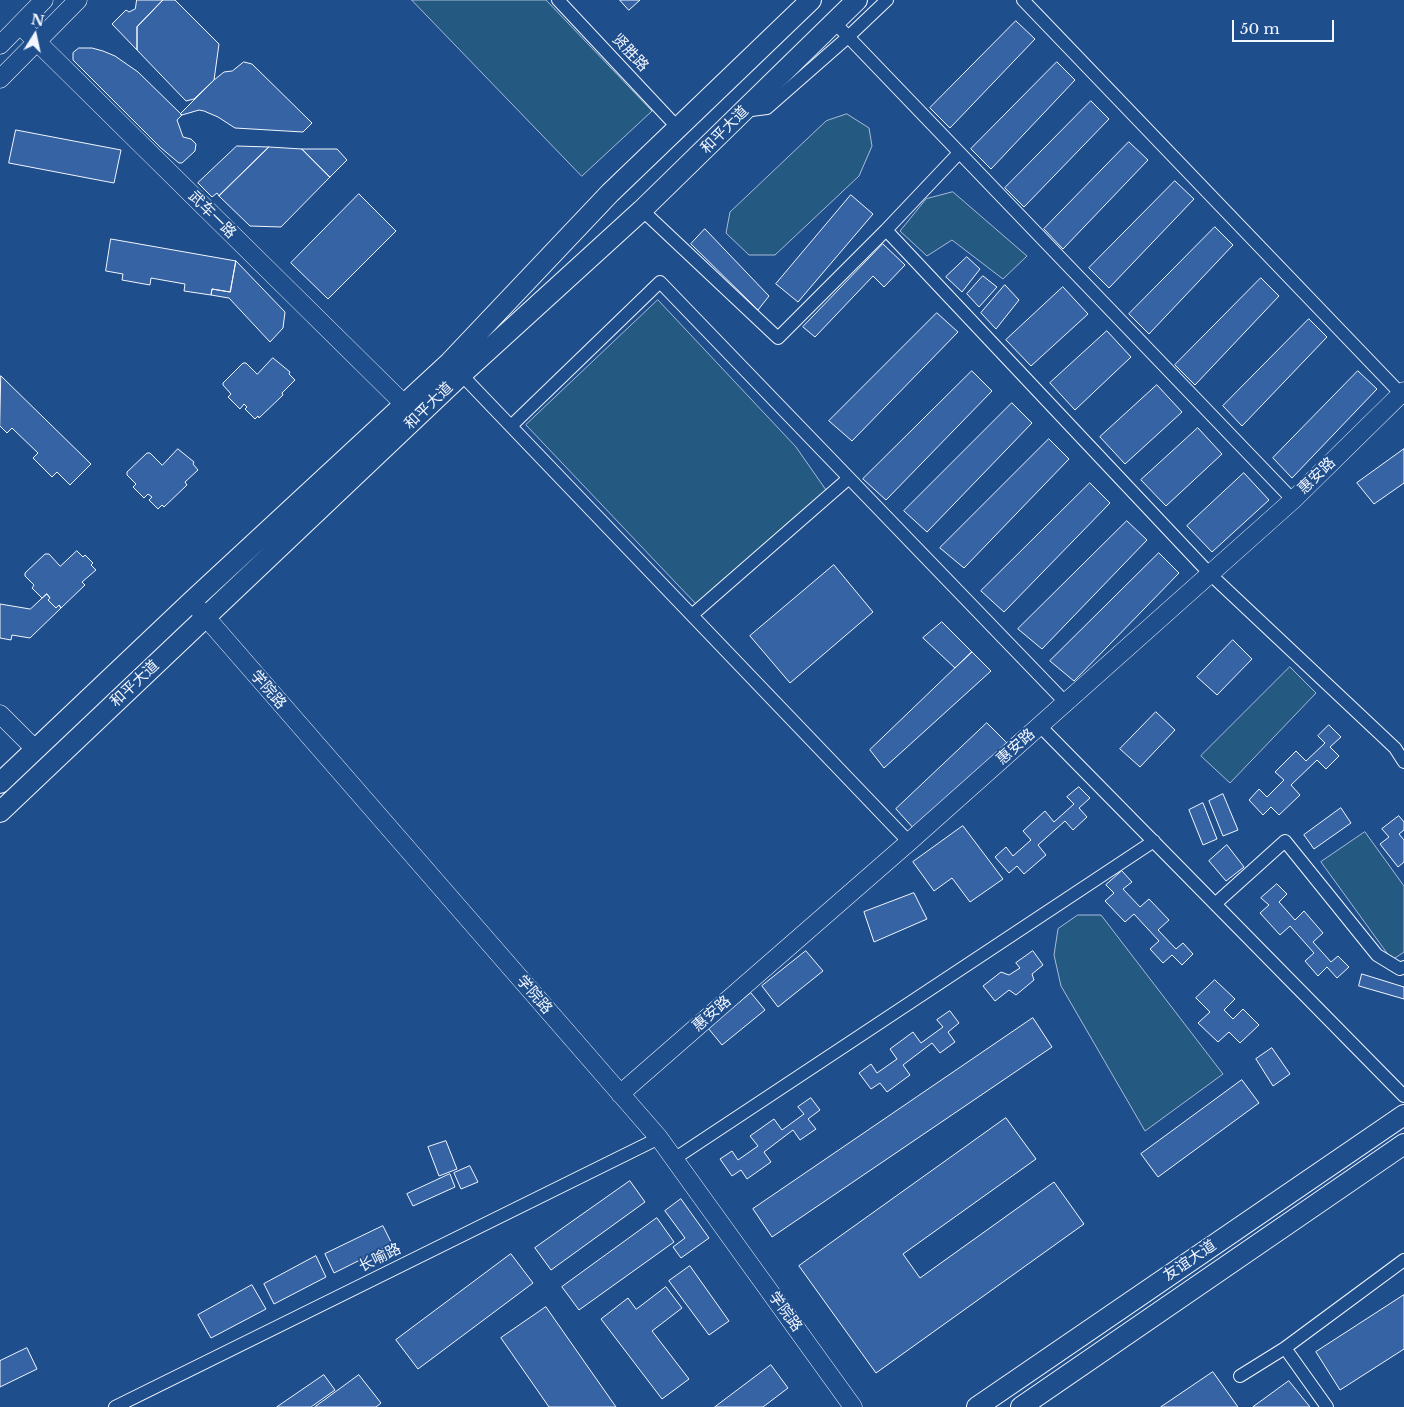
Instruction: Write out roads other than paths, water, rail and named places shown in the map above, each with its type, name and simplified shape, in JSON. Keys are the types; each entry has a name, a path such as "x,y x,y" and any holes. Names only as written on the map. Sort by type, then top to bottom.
{"main road":[{"name":"和平大道","path":"0,812 205,617 456,368 610,193 811,0"},
{"name":"和平大道","path":"0,783 404,404 456,368 642,210 857,0"},
{"name":"友谊大道","path":"977,1407 1404,1115"},
{"name":"友谊大道","path":"1021,1407 1404,1145"}],"street":[{"path":"0,45 44,0"},
{"path":"0,79 78,0"},
{"name":"贤胜路","path":"558,0 678,128"},
{"path":"744,111 767,108 887,0"},
{"path":"1023,0 1403,394"},
{"path":"834,22 1293,500"},
{"name":"武车一路","path":"20,25 404,404"},
{"path":"642,210 778,338 886,230 959,153"},
{"path":"886,230 1210,574 1395,748 1404,762"},
{"path":"511,426 660,282 1066,703"},
{"path":"456,368 909,842"},
{"name":"惠安路","path":"620,1094 1066,703 1293,500 1403,394"},
{"path":"692,615 849,478"},
{"name":"学院路","path":"192,601 659,1138 854,1407"},
{"path":"0,714 35,750"},
{"path":"1040,726 1404,1096"},
{"path":"1215,904 1285,840 1377,955 1400,969 1404,967"},
{"path":"674,1159 1154,841"},
{"name":"长喻路","path":"115,1407 659,1138"},
{"path":"1240,1376 1285,1348 1404,1260"},
{"path":"1285,1348 1327,1407"}]}
